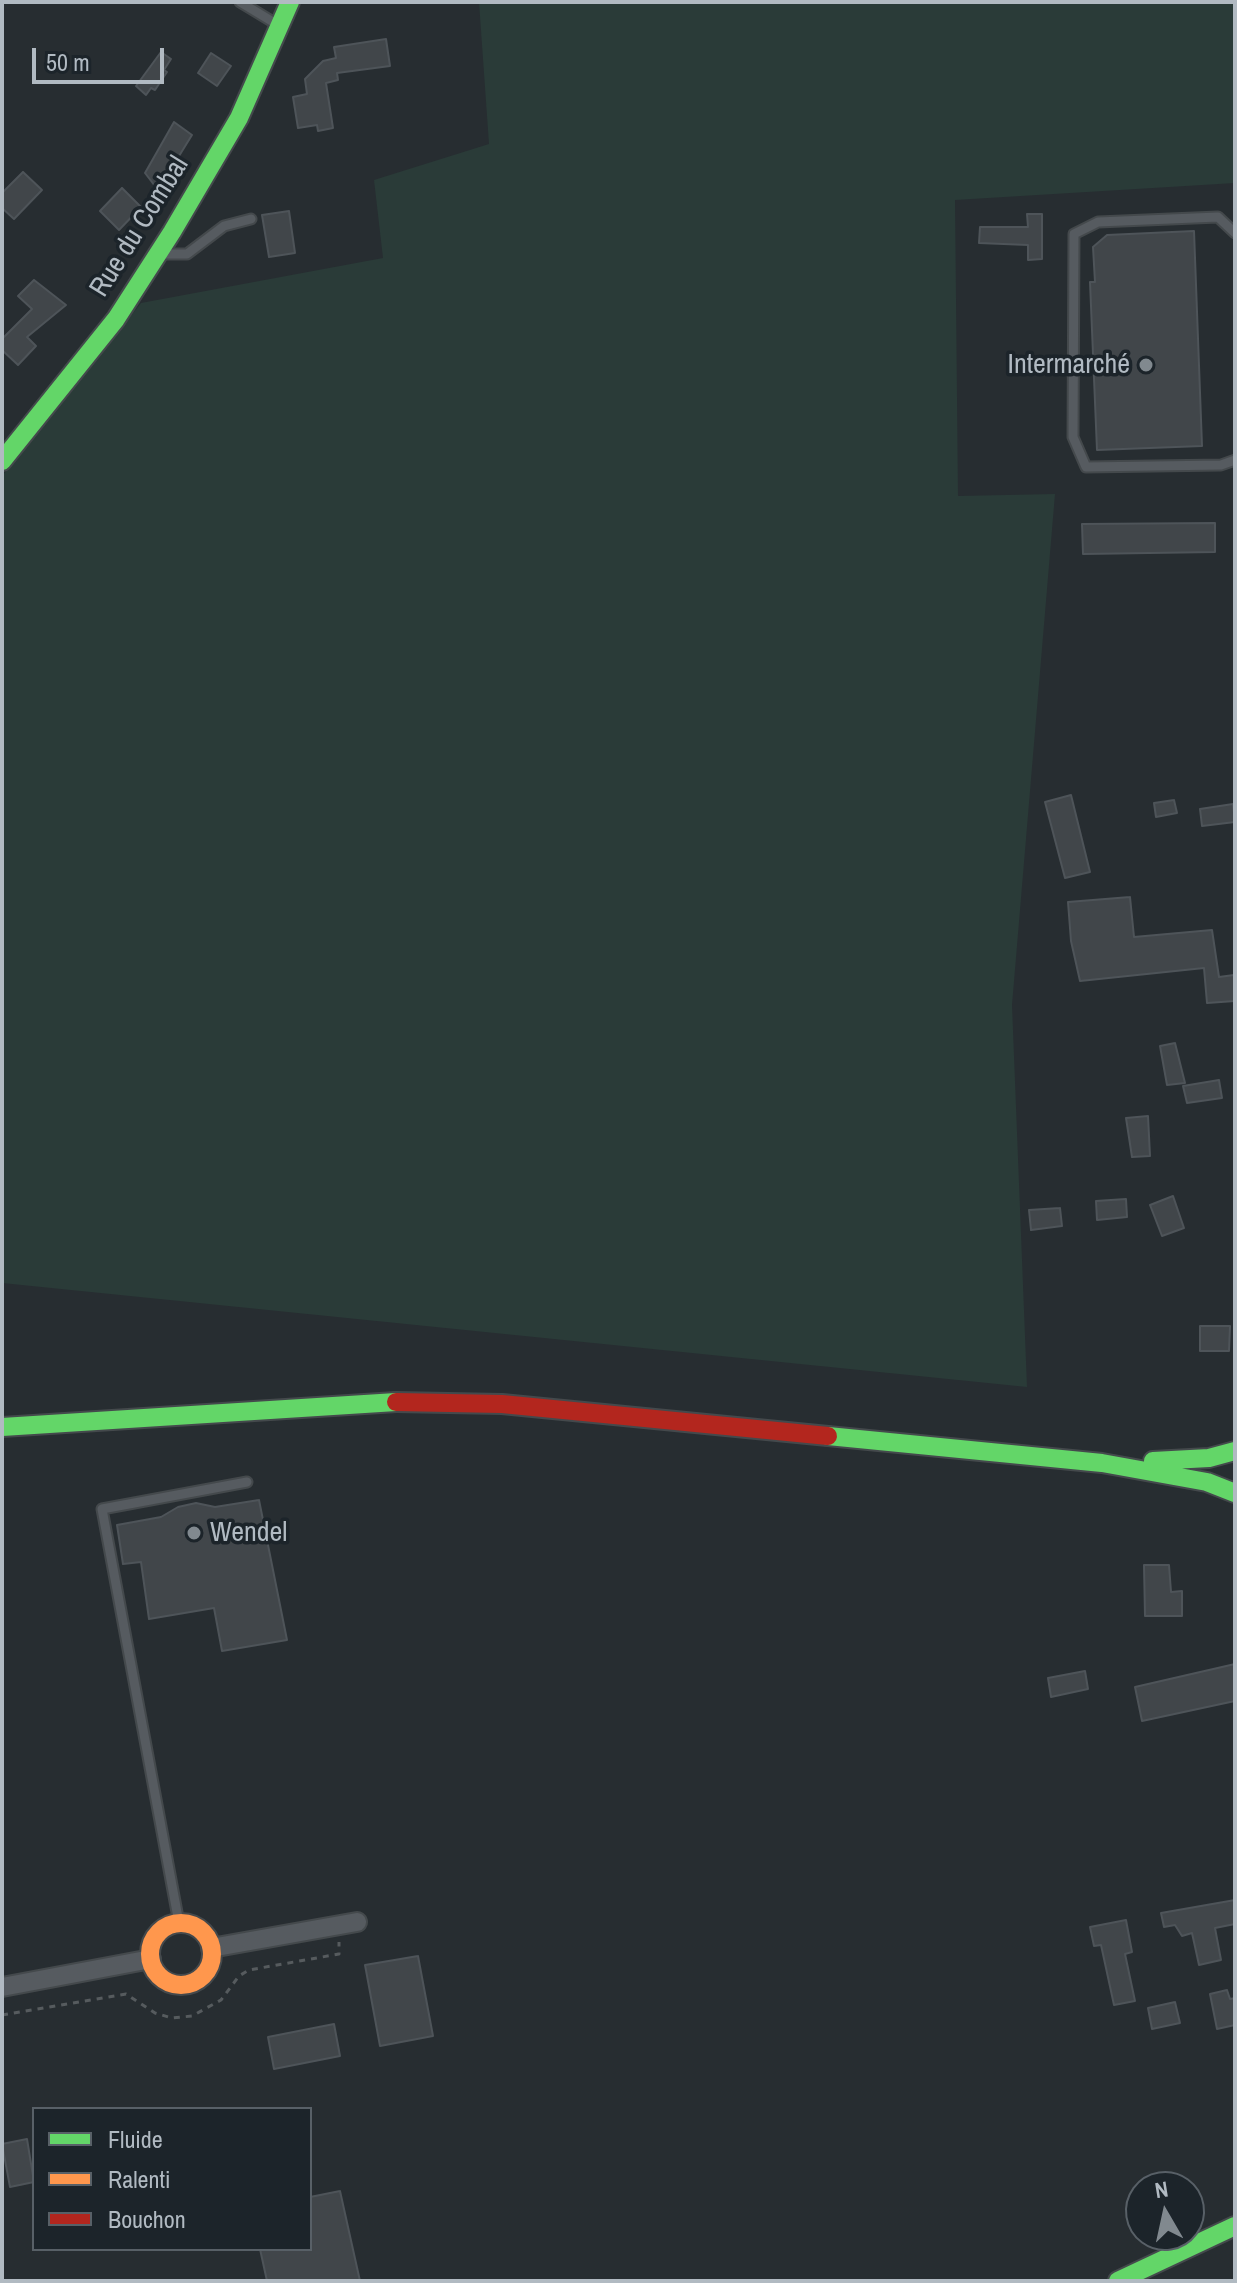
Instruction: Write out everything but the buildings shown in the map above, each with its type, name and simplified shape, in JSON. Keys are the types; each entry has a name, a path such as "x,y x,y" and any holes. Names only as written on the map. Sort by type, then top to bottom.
{"main road":[{"name":"Rue du Combal","path":"2,461 116,319 159,253 239,118 290,2"},
{"path":"2,1427 380,1402 502,1404 1102,1463 1207,1482 1235,1493"},
{"path":"1102,1463 1209,1458 1235,1451"},
{"path":"179,1923 203,1932 211,1948 205,1973 191,1983 166,1980 151,1959 157,1935 179,1923"},
{"path":"1118,2281 1235,2226"}],"street":[{"path":"211,1948 348,1924"},
{"path":"2,1987 151,1959"}],"lane":[{"path":"240,2 281,27"},
{"path":"1235,233 1218,217 1098,222 1074,234 1073,360 1073,437 1086,467 1221,465 1235,460"},
{"path":"159,253 173,256 187,254 224,226 251,219"},
{"path":"179,1923 102,1509 247,1482"}],"path":[{"path":"2,2015 126,1994 155,2013 172,2018 192,2016 221,2000 239,1976 249,1970 339,1954 348,1924"}],"shaded area":[{"path":"479,2 1235,2 1235,183 955,200 958,496 1055,494 1012,1005 1027,1387 2,1283 2,476 141,303 383,258 374,180 489,144"}],"traffic: fast":[{"path":"2,461 116,319 172,232 239,118 290,2"},
{"path":"2,1427 396,1402"},
{"path":"828,1436 1102,1463 1207,1482 1235,1493"},
{"path":"1153,1461 1209,1458 1235,1451"},
{"path":"1118,2281 1235,2226"}],"traffic: slow":[{"path":"181,1923 203,1932 212,1954 203,1976 181,1985 159,1976 150,1954 159,1932 181,1923"}],"traffic: jam":[{"path":"396,1402 502,1404 828,1436"}],"place":[{"name":"Intermarché","path":"1146,365"},
{"name":"Wendel","path":"194,1533"}]}
